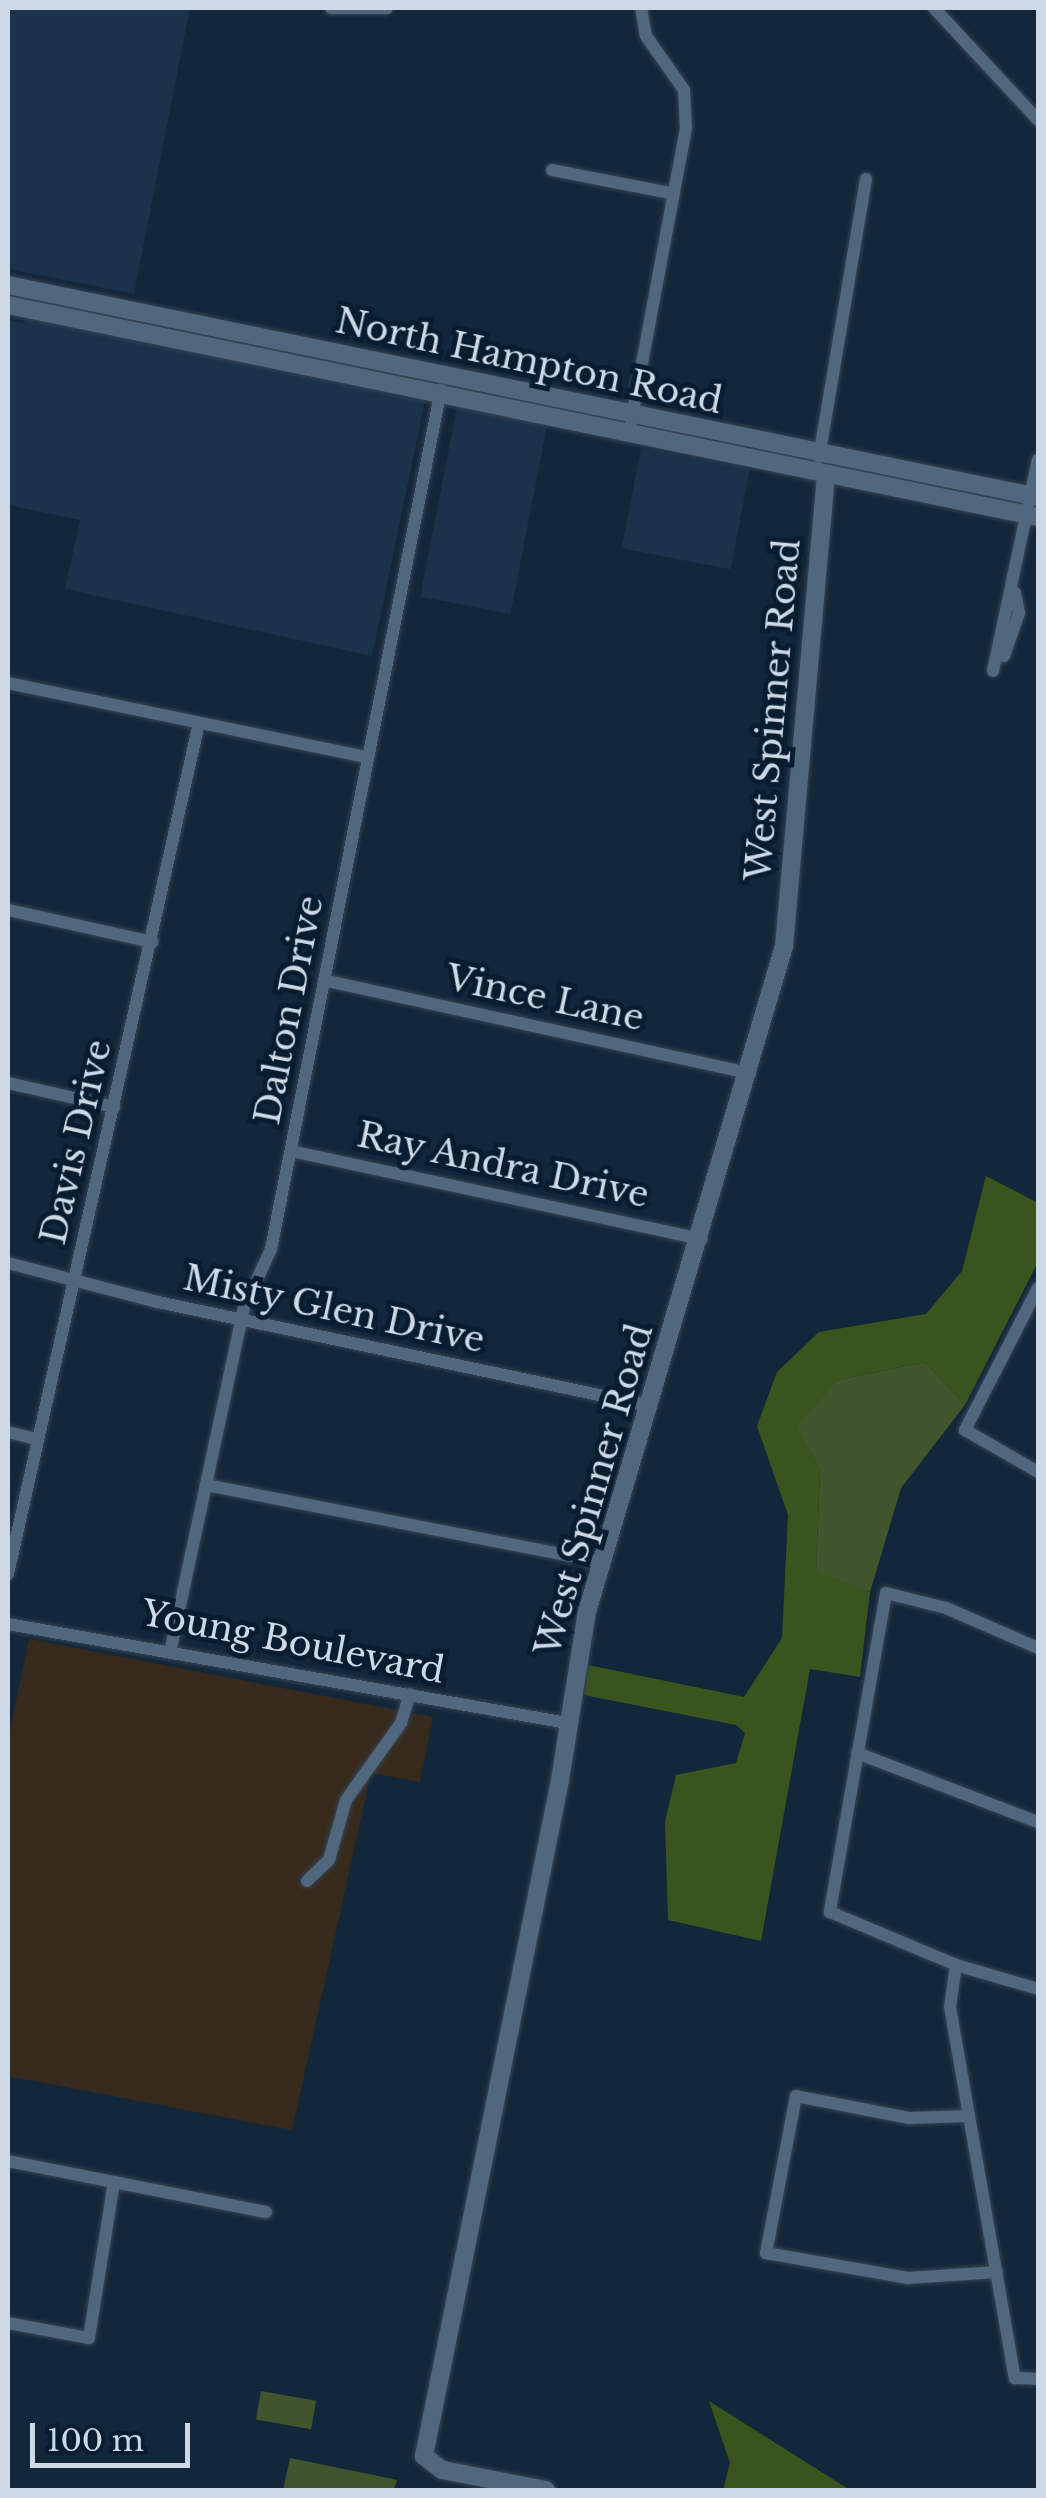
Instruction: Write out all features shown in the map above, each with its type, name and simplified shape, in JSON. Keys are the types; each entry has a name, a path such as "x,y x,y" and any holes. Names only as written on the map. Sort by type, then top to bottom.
{"street":[{"path":"331,8 387,8"},
{"path":"630,425 670,193 686,128 684,90 646,36 641,8"},
{"path":"934,8 1038,120"},
{"path":"552,170 670,193"},
{"path":"826,474 818,454 866,179"},
{"name":"North Hampton Road","path":"8,285 128,310 442,387"},
{"name":"North Hampton Road","path":"8,305 630,425 826,474 998,499 1035,496"},
{"path":"123,330 128,310"},
{"name":"Dalton Drive","path":"171,1648 242,1319 272,1249 328,982 366,757 442,387"},
{"name":"North Hampton Road","path":"630,425 818,454 998,499 1033,516"},
{"path":"996,672 1019,612 1015,592 1033,516 1038,460"},
{"name":"West Spinner Road","path":"546,2490 442,2470 424,2456 602,1562 702,1239 784,946 826,474"},
{"path":"8,683 366,757"},
{"name":"Davis Drive","path":"8,1574 200,723"},
{"path":"8,910 152,942"},
{"name":"Vince Lane","path":"328,982 750,1074"},
{"path":"8,1083 114,1107"},
{"name":"Ray Andra Drive","path":"291,1151 702,1239"},
{"name":"Misty Glen Drive","path":"8,1263 242,1319 650,1406"},
{"path":"1038,1292 966,1430 1038,1472"},
{"path":"8,1432 38,1439"},
{"path":"206,1485 602,1562"},
{"path":"1038,1648 946,1608 886,1593 830,1912 956,1965 1038,1989"},
{"name":"Young Boulevard","path":"8,1624 171,1648 567,1723"},
{"path":"306,1881 329,1860 346,1800 401,1723 410,1694"},
{"path":"856,1753 1038,1822"},
{"path":"956,1965 950,2007 1015,2378 1038,2379"},
{"path":"968,2116 909,2118 796,2096 766,2253 908,2278 997,2272"},
{"path":"8,2161 266,2212"},
{"path":"8,2323 89,2338 114,2182"}],"shaded area":[{"path":"8,8 190,8 134,294 8,269"},
{"path":"26,318 425,401 372,656 65,589 80,520 8,505 8,320 24,323"},
{"path":"457,407 547,425 510,614 420,596"},
{"path":"641,448 750,469 730,569 622,548"},
{"path":"29,1639 433,1717 420,1782 371,1773 292,2130 8,2076 8,1739"}],"green space":[{"path":"986,1176 1038,1203 1038,1262 965,1405 925,1362 837,1380 797,1426 820,1470 816,1571 870,1592 860,1677 810,1669 761,1941 668,1920 665,1822 676,1775 736,1763 745,1733 736,1725 584,1695 588,1665 744,1697 782,1638 788,1515 757,1426 777,1372 819,1332 926,1314 962,1271"},
{"path":"925,1362 965,1405 901,1488 870,1592 816,1572 820,1470 796,1426 837,1380"},
{"path":"261,2391 316,2401 311,2429 256,2420"},
{"path":"709,2401 850,2490 723,2490 730,2463"},
{"path":"290,2458 397,2480 394,2490 283,2490"}]}
